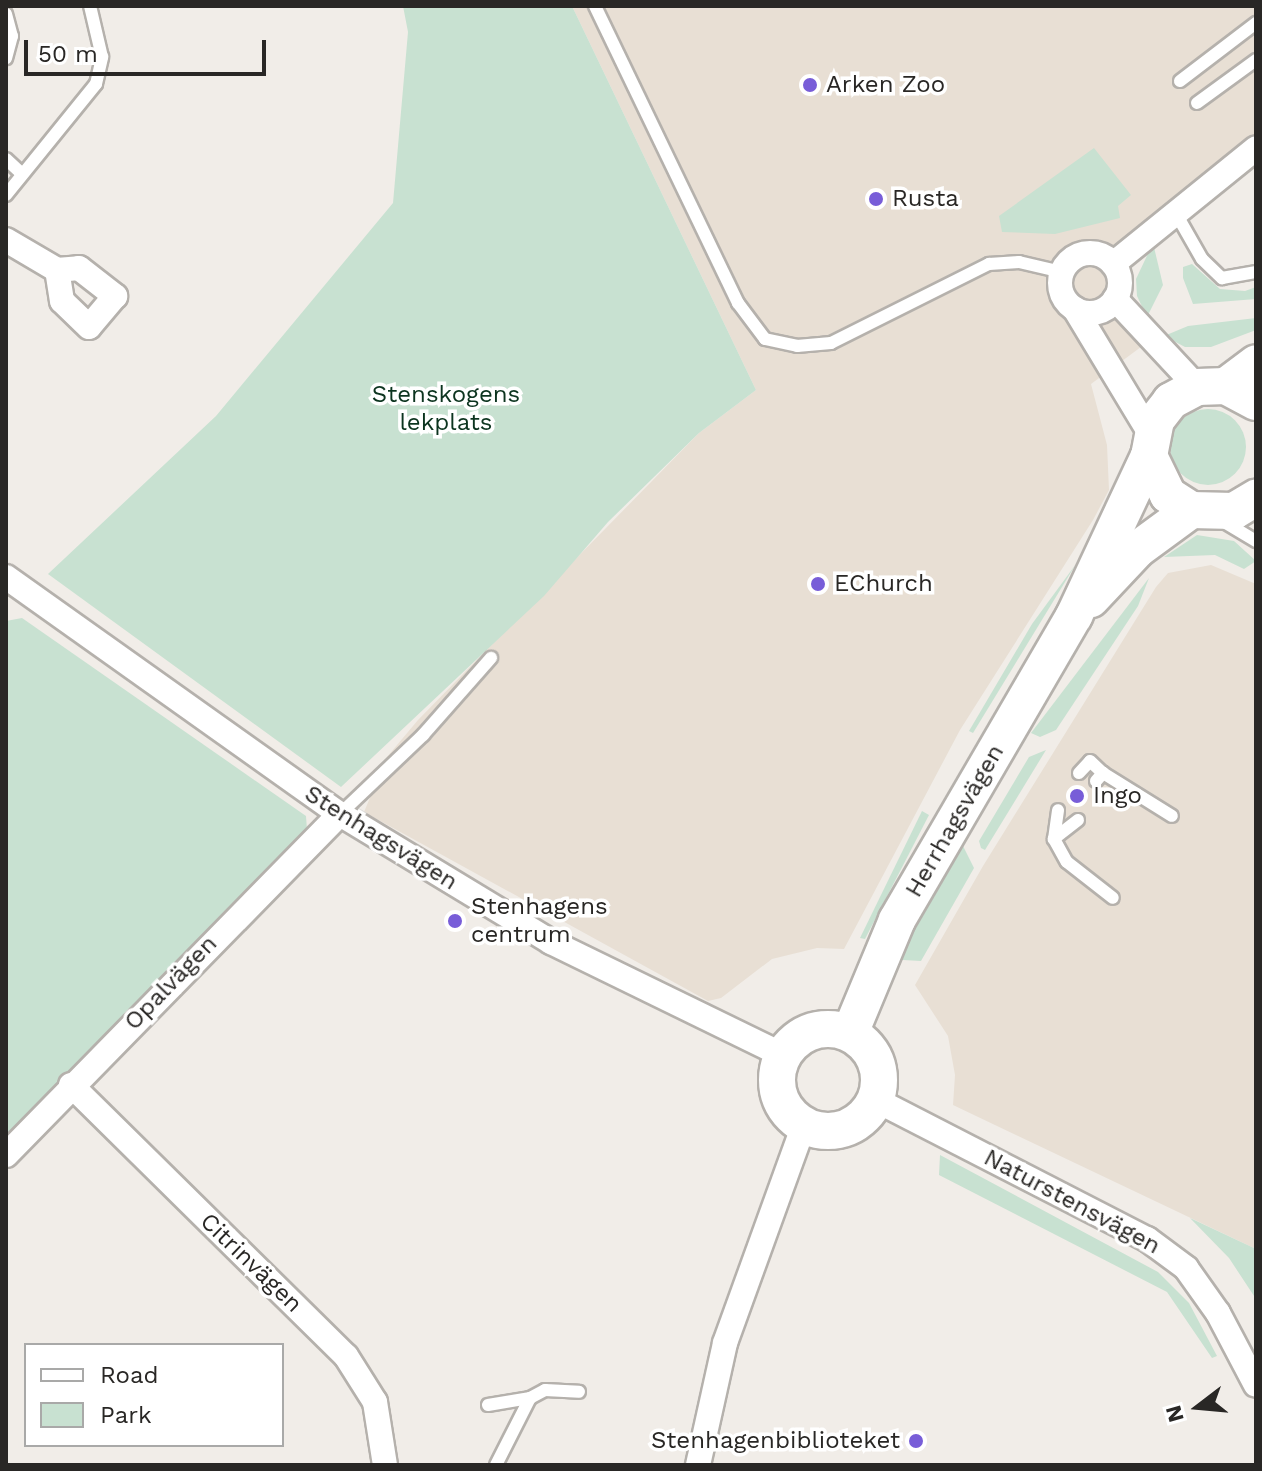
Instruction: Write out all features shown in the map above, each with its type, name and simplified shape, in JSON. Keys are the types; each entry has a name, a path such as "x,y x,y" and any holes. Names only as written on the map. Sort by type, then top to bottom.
{"street":[{"path":"1113,264 1174,210 1256,148"},
{"path":"6,240 57,270"},
{"path":"1075,309 1095,312 1115,299 1120,279 1113,264 1085,253 1062,272 1061,289 1150,445 1168,495 1201,512"},
{"path":"1115,299 1226,392 1256,363"},
{"name":"Herrhagsvägen","path":"850,1033 897,920 1074,616 1171,401 1226,392"},
{"name":"Herrhagsvägen","path":"1074,616 1138,549 1201,512 1234,511 1256,498"},
{"name":"Stenhagsvägen","path":"6,577 340,814 551,942 783,1055"},
{"name":"Opalvägen","path":"6,1155 71,1085 340,814"},
{"path":"820,1029 850,1033 866,1044 877,1062 876,1100 867,1115 845,1128 820,1131 804,1125 782,1102 778,1070 783,1055 792,1042 820,1029"},
{"name":"Citrinvägen","path":"71,1085 346,1356 375,1402 385,1465"},
{"name":"Naturstensvägen","path":"876,1100 1147,1239 1186,1268 1218,1313 1256,1385"},
{"path":"698,1465 725,1343 804,1125"}],"lane":[{"path":"6,195 101,71 90,6"},
{"path":"595,6 738,303 765,339 797,346 831,343 989,264 1019,262 1062,272"},
{"path":"6,14 12,36 6,58"},
{"path":"1180,81 1256,23"},
{"path":"1197,103 1256,60"},
{"path":"6,159 22,174"},
{"path":"1174,210 1202,259 1222,278 1256,272"},
{"path":"1201,512 1256,541"},
{"path":"340,814 423,735 491,658"},
{"path":"1079,773 1090,761 1100,777 1172,816"},
{"path":"1058,810 1054,839 1067,862 1113,898"},
{"path":"1054,839 1078,820"},
{"path":"488,1405 530,1398 545,1390 579,1392"},
{"path":"496,1465 530,1398"}],"shaded area":[{"path":"572,6 1256,6 1256,148 1116,269 1119,290 1149,341 1091,384 1107,445 1109,490 1093,520 960,730 844,949 817,948 772,959 721,998 708,1001 364,812 387,757 418,720 699,433 756,390"},
{"path":"1211,565 1256,584 1256,1249 953,1105 955,1075 948,1036 915,985 983,866 1156,587 1168,573"}],"green space":[{"name":"Stenskogens lekplats","path":"403,6 572,6 756,390 699,433 608,522 544,596 341,787 48,574 216,416 393,203 408,32"},
{"path":"1094,148 1131,195 1118,206 1120,218 1055,234 1002,232 999,216"},
{"path":"1153,243 1163,285 1147,317 1137,296 1136,279"},
{"path":"1192,264 1220,289 1245,291 1256,287 1256,299 1193,304 1183,278 1183,267"},
{"path":"1256,318 1256,330 1211,347 1185,347 1164,336 1188,326"},
{"path":"1208,409 1222,412 1235,420 1243,433 1246,447 1243,461 1235,474 1222,482 1208,485 1194,482 1181,474 1173,461 1170,447 1173,433 1181,420 1194,412"},
{"path":"1197,535 1234,541 1256,561 1244,569 1215,555 1164,557"},
{"path":"1076,564 973,733 969,731 1032,624"},
{"path":"1149,578 1138,606 1056,730 1040,737 1031,733"},
{"path":"22,618 306,816 308,844 6,1155 6,621"},
{"path":"1046,750 985,850 981,848 979,841 1029,757"},
{"path":"922,811 929,815 865,939 860,938"},
{"path":"962,844 974,868 921,961 903,960 899,957"},
{"path":"940,1155 1158,1272 1189,1303 1217,1356 1212,1358 1167,1292 939,1175"},
{"path":"1190,1218 1256,1249 1256,1299 1229,1258"}],"place":[{"name":"Arken Zoo","path":"810,85"},
{"name":"Rusta","path":"876,199"},
{"name":"EChurch","path":"818,584"},
{"name":"Ingo","path":"1077,796"},
{"name":"Stenhagens centrum","path":"455,921"},
{"name":"Stenhagenbiblioteket","path":"916,1441"}]}
